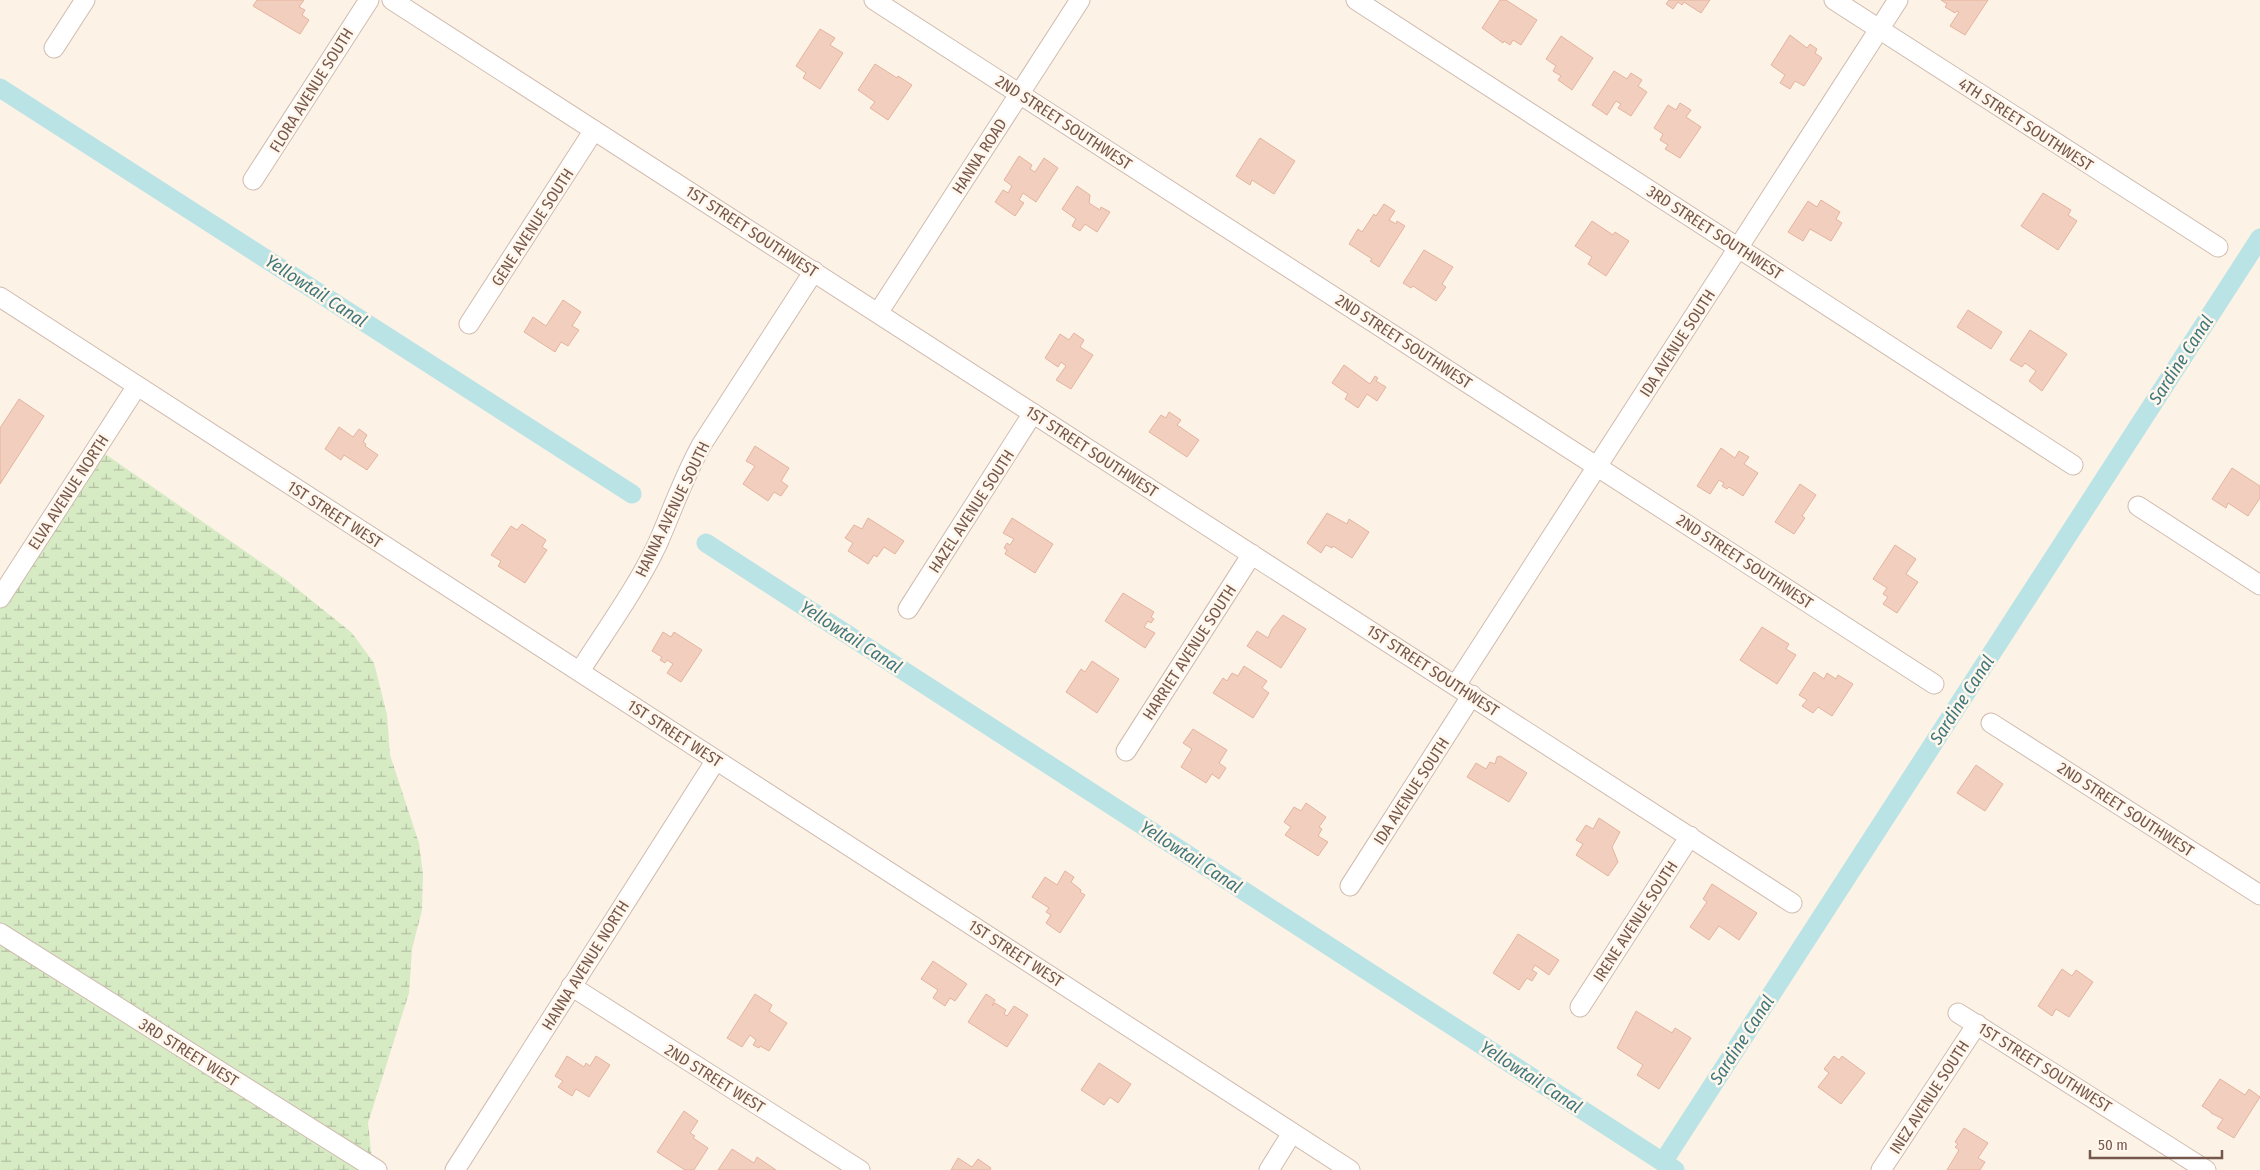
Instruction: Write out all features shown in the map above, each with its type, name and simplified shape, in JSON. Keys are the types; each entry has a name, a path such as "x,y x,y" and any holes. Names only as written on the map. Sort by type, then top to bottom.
{"street":[{"path":"54,48 85,0"},
{"name":"FLORA AVENUE SOUTH","path":"253,180 369,0"},
{"name":"1ST STREET SOUTHWEST","path":"392,0 1792,903"},
{"name":"2ND STREET SOUTHWEST","path":"874,0 1934,684"},
{"name":"HANNA ROAD","path":"878,313 1080,0"},
{"name":"3RD STREET SOUTHWEST","path":"1356,0 1739,246 2074,465"},
{"name":"4TH STREET SOUTHWEST","path":"1834,0 2218,247"},
{"name":"IDA AVENUE SOUTH","path":"1456,685 1898,0"},
{"name":"GENE AVENUE SOUTH","path":"470,324 594,130"},
{"name":"HANNA AVENUE SOUTH","path":"580,672 635,584 656,545 691,464 702,444 814,272"},
{"name":"1ST STREET WEST","path":"0,297 1350,1170"},
{"name":"ELVA AVENUE NORTH","path":"0,598 137,386"},
{"name":"HAZEL AVENUE SOUTH","path":"908,609 1033,413"},
{"path":"2138,506 2260,585"},
{"name":"HARRIET AVENUE SOUTH","path":"1126,751 1252,554"},
{"name":"IDA AVENUE SOUTH","path":"1350,886 1472,696"},
{"name":"2ND STREET SOUTHWEST","path":"1991,723 2260,895"},
{"name":"HANNA AVENUE NORTH","path":"455,1170 716,760"},
{"name":"IRENE AVENUE SOUTH","path":"1580,1007 1690,836"},
{"name":"3RD STREET WEST","path":"0,933 377,1170"},
{"name":"2ND STREET WEST","path":"571,986 860,1170"},
{"name":"1ST STREET SOUTHWEST","path":"1958,1013 2198,1168"},
{"name":"INEZ AVENUE SOUTH","path":"1881,1170 1977,1024"},
{"path":"1269,1170 1292,1133"}],"green space":[{"path":"98,449 285,579 352,633 374,663 387,715 390,755 419,843 423,874 422,910 412,949 409,993 368,1123 373,1170 0,1170 0,602"}],"building":[{"path":"257,0 304,0 299,7 305,10 302,15 309,20 300,34 253,6"},
{"path":"1500,0 1506,0 1537,20 1521,45 1513,40 1510,45 1504,41 1503,43 1482,28"},
{"path":"1669,0 1710,0 1701,13 1684,2 1682,5 1678,2 1673,9 1666,4"},
{"path":"1941,0 1988,0 1965,35 1950,26 1959,12 1955,13 1945,7 1947,4"},
{"path":"820,29 835,38 830,45 843,53 820,89 803,78 806,73 796,66"},
{"path":"1790,35 1807,48 1810,44 1817,49 1815,53 1822,58 1804,86 1795,81 1790,89 1780,83 1785,75 1771,65"},
{"path":"1561,36 1593,58 1572,90 1558,80 1561,76 1553,71 1556,66 1546,59"},
{"path":"875,64 912,85 888,120 870,108 875,102 858,90"},
{"path":"1614,71 1627,79 1631,73 1642,80 1638,86 1647,92 1631,116 1618,108 1621,104 1616,101 1607,115 1592,105"},
{"path":"1680,103 1691,110 1686,117 1701,127 1680,158 1665,149 1668,145 1660,140 1663,134 1654,128 1668,105 1676,110"},
{"path":"1260,138 1295,161 1274,194 1252,180 1250,185 1236,176"},
{"path":"1019,156 1032,165 1030,169 1035,172 1044,158 1058,168 1036,202 1023,193 1019,200 1024,203 1015,216 995,202 1003,190 1008,193 1012,186 1004,180"},
{"path":"1077,186 1090,195 1089,203 1100,210 1101,207 1110,212 1097,232 1085,224 1080,231 1072,226 1076,219 1062,209"},
{"path":"2043,193 2071,210 2068,215 2077,221 2058,250 2021,226"},
{"path":"1821,200 1840,212 1836,219 1842,223 1831,241 1810,229 1803,241 1788,232 1808,201 1817,207"},
{"path":"1384,204 1395,211 1389,220 1396,224 1397,221 1405,226 1379,267 1370,261 1372,259 1349,244 1358,229 1362,232 1374,214 1376,216"},
{"path":"1592,221 1613,235 1615,232 1629,241 1606,276 1588,264 1592,257 1575,246"},
{"path":"1424,250 1453,267 1442,284 1446,287 1436,301 1413,286 1411,288 1403,283"},
{"path":"563,300 581,312 572,326 579,330 568,346 561,342 555,352 524,332 533,317 546,326"},
{"path":"1968,310 2002,332 1991,349 1957,327"},
{"path":"2030,330 2067,354 2042,391 2029,381 2036,371 2025,363 2022,367 2010,360"},
{"path":"1074,333 1084,340 1080,347 1093,355 1071,389 1056,380 1066,366 1061,362 1058,367 1045,358 1060,334 1069,340"},
{"path":"1344,365 1370,384 1375,376 1378,378 1376,381 1386,387 1377,401 1367,394 1358,408 1345,399 1348,394 1332,383"},
{"path":"19,399 44,416 0,484 0,428"},
{"path":"1169,412 1181,420 1177,425 1199,440 1187,457 1149,432 1161,415 1166,418"},
{"path":"339,427 353,437 359,429 367,435 363,442 366,444 365,446 378,455 367,470 344,455 341,460 325,449"},
{"path":"755,446 789,468 781,481 788,486 781,496 774,492 768,501 743,484 755,466 746,461"},
{"path":"1721,448 1735,458 1739,451 1749,457 1744,464 1758,473 1743,496 1729,487 1727,489 1722,486 1724,483 1719,480 1710,494 1697,486"},
{"path":"2232,468 2260,486 2260,498 2248,516 2228,503 2226,508 2212,499"},
{"path":"1800,484 1816,495 1802,516 1805,518 1794,534 1775,522"},
{"path":"1327,513 1347,524 1349,519 1369,532 1352,558 1333,546 1332,548 1326,545 1321,553 1307,543"},
{"path":"868,518 904,541 895,554 884,547 877,557 874,555 868,564 848,551 853,543 845,538 854,525 862,529"},
{"path":"1012,518 1053,544 1035,573 1005,554 1007,550 1004,548 1007,543 1010,545 1014,539 1003,533"},
{"path":"522,524 546,540 542,547 547,550 525,583 498,566 501,561 491,555 511,526 517,530"},
{"path":"1895,545 1916,559 1906,574 1918,582 1897,613 1883,604 1888,597 1883,594 1887,588 1873,579"},
{"path":"1123,593 1154,612 1151,617 1154,619 1151,623 1148,621 1144,627 1155,633 1145,648 1105,621"},
{"path":"1283,615 1306,629 1281,668 1247,646 1257,631 1268,638 1272,629"},
{"path":"1762,627 1789,644 1786,649 1796,655 1777,684 1740,660"},
{"path":"663,632 671,637 674,632 702,650 681,682 667,673 673,664 667,660 665,663 660,660 662,657 652,651"},
{"path":"1092,661 1119,679 1097,713 1066,692 1081,669 1085,672"},
{"path":"1244,666 1267,681 1262,688 1269,693 1253,718 1213,693 1223,678 1227,681 1232,673 1238,676"},
{"path":"1814,672 1824,679 1827,673 1836,679 1838,675 1853,684 1832,716 1818,707 1813,713 1802,706 1807,700 1799,695"},
{"path":"1193,729 1227,750 1219,763 1226,768 1219,779 1212,774 1206,783 1181,767 1192,749 1183,743"},
{"path":"1500,756 1527,773 1509,802 1467,777 1476,763 1486,769 1490,762 1495,764 1497,757"},
{"path":"1976,765 2003,784 1985,811 1957,793"},
{"path":"1306,803 1326,817 1319,827 1322,829 1318,836 1328,842 1318,856 1285,835 1291,827 1284,822 1294,807 1301,811"},
{"path":"1599,818 1620,832 1612,847 1618,862 1608,876 1576,855 1583,844 1576,840 1586,825 1593,829"},
{"path":"1065,871 1074,877 1071,882 1085,895 1060,933 1046,923 1051,915 1046,912 1049,908 1032,897 1045,877 1057,885"},
{"path":"1712,884 1757,913 1739,940 1719,926 1709,940 1690,927 1707,902 1703,899"},
{"path":"1518,934 1559,960 1549,975 1535,965 1532,970 1537,973 1532,981 1527,978 1519,990 1493,973"},
{"path":"933,961 967,984 955,1001 950,998 945,1006 933,998 938,990 921,979"},
{"path":"2062,969 2072,976 2076,970 2093,982 2069,1017 2056,1009 2052,1016 2038,1006"},
{"path":"755,994 772,1005 769,1011 787,1023 769,1051 760,1046 759,1048 753,1045 756,1040 750,1035 742,1047 727,1038"},
{"path":"986,994 995,1000 992,1006 995,1003 1006,1010 1004,1014 1007,1016 1014,1006 1028,1015 1007,1047 968,1022"},
{"path":"1636,1011 1672,1033 1675,1028 1691,1038 1659,1089 1637,1075 1643,1065 1617,1048"},
{"path":"567,1056 584,1067 586,1063 590,1066 596,1056 610,1065 589,1097 576,1089 572,1096 558,1087 563,1081 555,1076"},
{"path":"1834,1056 1839,1060 1842,1056 1865,1073 1841,1104 1818,1087 1829,1073 1824,1069"},
{"path":"1099,1063 1131,1084 1118,1103 1110,1097 1104,1105 1081,1090"},
{"path":"2220,1079 2245,1095 2249,1089 2260,1097 2234,1138 2217,1128 2223,1119 2202,1106"},
{"path":"684,1111 698,1121 690,1133 695,1136 693,1138 708,1148 694,1170 685,1170 657,1152"},
{"path":"1964,1128 1988,1143 1978,1158 1985,1162 1980,1170 1947,1170 1959,1150 1955,1147 1958,1144 1955,1142"},
{"path":"732,1149 754,1163 757,1157 776,1170 718,1170"},
{"path":"958,1158 972,1167 978,1159 991,1168 990,1170 951,1170"}],"waterway":[{"name":"Yellowtail Canal","path":"0,88 632,494"},
{"name":"Sardine Canal","path":"1663,1162 2260,238"},
{"name":"Yellowtail Canal","path":"706,543 1675,1170"}]}
